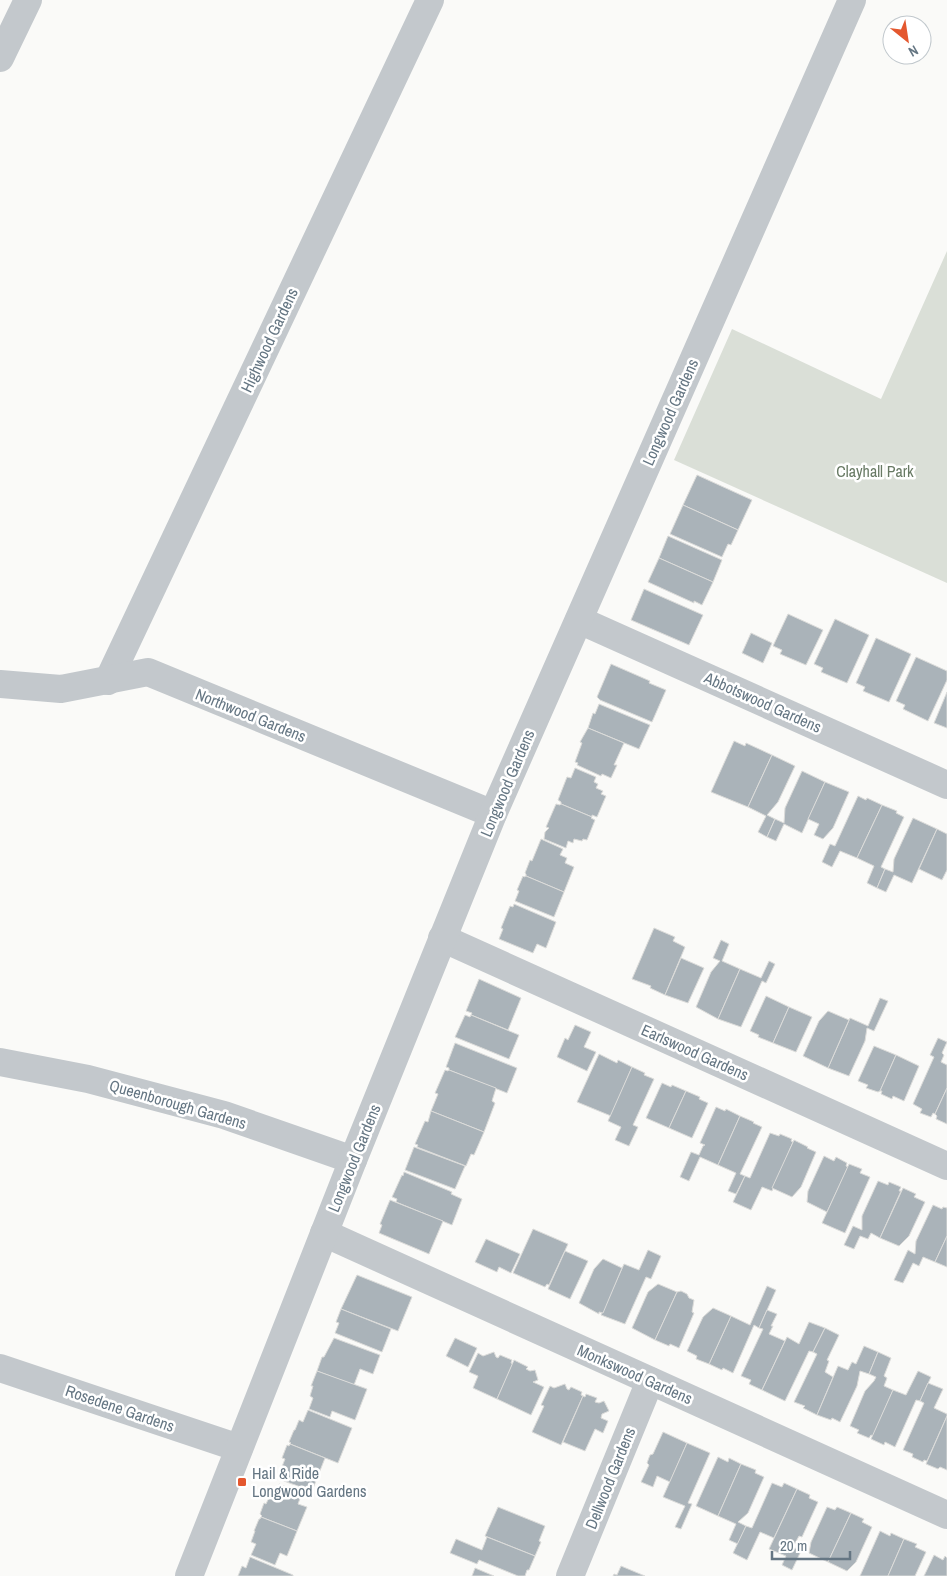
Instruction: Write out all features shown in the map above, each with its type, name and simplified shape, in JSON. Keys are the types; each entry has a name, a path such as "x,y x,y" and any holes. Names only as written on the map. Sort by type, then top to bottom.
{"street":[{"path":"0,58 28,0"},
{"name":"Highwood Gardens","path":"108,681 430,0"},
{"name":"Longwood Gardens","path":"189,1576 353,1160 493,814 852,0"},
{"name":"Abbotswood Gardens","path":"575,629 947,785"},
{"name":"Northwood Gardens","path":"0,684 61,689 148,672 493,814"},
{"name":"Earlswood Gardens","path":"442,938 947,1166"},
{"name":"Queenborough Gardens","path":"0,1062 88,1079 215,1113 353,1160"},
{"name":"Monkswood Gardens","path":"324,1233 947,1516"},
{"name":"Rosedene Gardens","path":"0,1368 239,1448"},
{"name":"Dellwood Gardens","path":"570,1576 650,1381"}],"green space":[{"name":"Clayhall Park","path":"947,251 947,583 674,460 732,329 881,399"}],"building":[{"path":"697,475 752,500 738,530 683,505"},
{"path":"683,505 738,530 731,545 728,544 722,557 670,534"},
{"path":"668,536 722,560 713,582 659,558"},
{"path":"659,558 713,582 702,605 648,582"},
{"path":"644,589 703,615 689,645 631,620"},
{"path":"788,614 823,630 806,665 780,654 782,650 773,646"},
{"path":"835,619 869,635 847,683 821,672 823,668 814,664"},
{"path":"751,633 772,643 763,663 742,653"},
{"path":"876,638 911,654 889,702 863,691 865,687 856,683"},
{"path":"916,657 947,671 947,680 928,721 903,709 905,705 896,701"},
{"path":"611,664 666,690 652,722 597,697"},
{"path":"947,692 947,728 934,723"},
{"path":"599,704 650,725 639,749 588,728 593,713 595,714"},
{"path":"588,728 624,743 614,765 617,765 611,778 602,774 601,776 577,765 578,763 575,762 582,743 580,742"},
{"path":"734,741 745,746 746,743 772,755 748,807 711,792"},
{"path":"772,755 795,766 778,802 767,815 775,819 767,837 758,832 766,816 748,807"},
{"path":"575,768 596,777 594,782 598,784 596,788 603,791 601,794 606,796 597,817 592,815 592,817 561,804 558,800 567,777 571,778"},
{"path":"802,771 825,782 802,833 784,824 776,841 767,837 775,819 784,823 785,808"},
{"path":"825,782 849,792 833,828 823,839 814,835 819,824 808,819"},
{"path":"858,796 882,805 857,858 840,851 832,867 822,862 830,844 835,846"},
{"path":"556,804 561,804 595,820 587,840 574,839 573,843 568,841 566,848 544,839 545,832 549,828 546,827"},
{"path":"882,805 897,811 896,813 904,817 881,867 885,869 877,888 867,883 874,866 857,858"},
{"path":"913,818 937,829 912,883 894,875 886,892 877,888 885,869 893,872 894,859"},
{"path":"937,829 947,834 947,870 942,880 919,869"},
{"path":"541,839 563,849 560,855 567,858 565,863 574,867 564,892 526,876 525,873 530,860 532,861"},
{"path":"523,876 564,892 554,917 515,901"},
{"path":"514,904 556,922 546,948 537,944 533,953 499,939 503,929 501,928 510,906 513,907"},
{"path":"654,928 675,937 673,941 685,947 665,995 650,988 651,986 632,979"},
{"path":"721,940 729,944 722,961 740,969 718,1019 696,1007 711,972 720,961 713,958"},
{"path":"681,958 704,968 688,1003 665,995"},
{"path":"769,961 775,964 766,983 762,981 741,1027 718,1019 740,969 761,978"},
{"path":"479,979 521,998 508,1030 471,1015 472,1013 466,1011"},
{"path":"766,996 789,1007 773,1043 758,1037 759,1035 750,1031"},
{"path":"880,998 888,1001 874,1031 867,1028 865,1041 849,1076 828,1068 850,1018 868,1026"},
{"path":"789,1007 812,1017 796,1052 773,1043"},
{"path":"828,1011 849,1020 828,1068 803,1056 819,1021"},
{"path":"465,1015 470,1017 471,1015 519,1035 509,1059 455,1037"},
{"path":"575,1025 591,1032 584,1047 596,1052 587,1071 557,1057 565,1038 568,1040"},
{"path":"938,1038 947,1042 942,1053 944,1055 941,1062 947,1065 947,1088 935,1114 933,1113 931,1117 920,1113 922,1109 913,1104 934,1057 930,1055"},
{"path":"455,1043 517,1068 507,1093 449,1070 446,1067"},
{"path":"874,1046 896,1055 878,1092 866,1088 868,1085 858,1081"},
{"path":"599,1054 617,1063 618,1060 632,1067 611,1116 577,1102"},
{"path":"896,1055 919,1066 904,1101 893,1096 892,1099 881,1094 882,1091 880,1091"},
{"path":"632,1067 654,1079 633,1125 638,1127 629,1146 615,1140 621,1127 608,1121"},
{"path":"445,1070 496,1088 492,1101 495,1103 484,1132 431,1111 438,1094 435,1093"},
{"path":"662,1083 686,1091 669,1128 646,1118"},
{"path":"947,1088 947,1124 936,1119 937,1116 935,1114"},
{"path":"686,1091 708,1103 692,1138 669,1128"},
{"path":"716,1107 725,1111 726,1109 740,1116 718,1165 700,1157 689,1181 680,1177 691,1152 699,1155 705,1145 700,1143"},
{"path":"431,1111 484,1132 474,1155 471,1154 466,1166 417,1147 418,1145 415,1144 425,1121 428,1122"},
{"path":"740,1116 762,1127 740,1174 745,1176 736,1194 728,1191 736,1173 718,1165"},
{"path":"770,1133 779,1136 780,1134 792,1139 791,1141 793,1142 772,1191 762,1187 751,1210 733,1202 745,1176 750,1178"},
{"path":"794,1140 816,1152 801,1187 792,1197 772,1188"},
{"path":"414,1147 465,1166 455,1189 405,1170"},
{"path":"824,1156 834,1161 836,1157 847,1163 846,1166 848,1167 827,1212 807,1202 808,1191"},
{"path":"849,1164 862,1169 860,1173 870,1177 845,1233 822,1223"},
{"path":"404,1172 452,1192 451,1194 462,1199 452,1225 396,1202 397,1199 392,1197"},
{"path":"878,1181 888,1185 889,1182 901,1187 899,1191 901,1191 880,1238 871,1233 868,1239 860,1236 854,1249 844,1245 853,1226 862,1230 862,1216"},
{"path":"903,1188 916,1194 914,1197 925,1202 909,1236 899,1246 880,1238"},
{"path":"390,1200 443,1221 429,1254 379,1233 382,1225 380,1224"},
{"path":"933,1205 942,1209 943,1207 947,1208 947,1236 935,1262 923,1257 919,1266 913,1263 903,1283 894,1280 908,1250 915,1254 916,1241"},
{"path":"533,1229 568,1244 549,1285 547,1284 545,1287 513,1273"},
{"path":"947,1236 947,1267 935,1262"},
{"path":"486,1239 520,1254 511,1273 499,1267 497,1272 475,1262"},
{"path":"648,1250 661,1256 651,1279 646,1277 625,1324 601,1315 624,1264 639,1270"},
{"path":"565,1251 588,1261 570,1299 548,1289"},
{"path":"603,1259 622,1268 603,1313 599,1312 599,1314 579,1303 594,1269"},
{"path":"357,1275 412,1297 398,1331 341,1309"},
{"path":"658,1284 677,1292 655,1340 632,1328 648,1292"},
{"path":"767,1286 776,1290 759,1328 754,1325 733,1373 709,1364 731,1316 750,1325"},
{"path":"681,1291 694,1300 692,1312 694,1313 679,1348 655,1340 677,1292"},
{"path":"713,1308 731,1316 709,1364 696,1359 697,1356 687,1351 703,1317"},
{"path":"341,1309 391,1329 382,1352 335,1333 339,1323 336,1322"},
{"path":"767,1310 777,1314 769,1334 785,1341 762,1390 749,1384 751,1380 741,1376 763,1329 759,1328"},
{"path":"809,1322 825,1328 813,1352 809,1351 785,1401 762,1390 787,1337 799,1344"},
{"path":"825,1328 839,1335 827,1360 829,1361 825,1372 833,1377 817,1415 803,1408 805,1406 794,1402 817,1354 813,1352"},
{"path":"334,1338 380,1355 373,1374 360,1369 354,1385 317,1371 322,1357 324,1357"},
{"path":"455,1338 477,1348 468,1367 446,1356"},
{"path":"864,1346 878,1352 869,1374 860,1371 857,1386 840,1422 817,1415 838,1366 848,1370 852,1362 856,1364"},
{"path":"494,1352 496,1357 498,1358 500,1355 512,1360 511,1363 513,1364 497,1399 473,1388 478,1376 469,1372 478,1353 483,1356"},
{"path":"878,1352 891,1358 884,1376 887,1378 884,1386 893,1390 873,1436 871,1435 869,1438 857,1433 859,1430 850,1426 865,1391 876,1377 869,1374"},
{"path":"514,1360 528,1367 526,1369 530,1371 535,1370 538,1380 533,1382 544,1387 531,1415 497,1399"},
{"path":"317,1371 367,1389 355,1420 332,1411 330,1417 309,1409 313,1398 310,1396 313,1386 311,1386"},
{"path":"918,1371 931,1377 920,1401 916,1400 895,1447 885,1442 884,1445 871,1439 893,1390 906,1395"},
{"path":"928,1383 943,1389 934,1408 947,1414 947,1416 927,1461 924,1460 923,1462 912,1457 913,1454 903,1450 924,1403 920,1401"},
{"path":"565,1384 567,1389 569,1390 571,1387 582,1392 581,1395 583,1396 561,1445 532,1432 544,1406 541,1405 550,1386 554,1388"},
{"path":"586,1394 597,1398 595,1402 604,1401 609,1411 602,1414 601,1418 608,1421 603,1433 595,1429 585,1451 563,1442 583,1396 585,1397"},
{"path":"308,1410 352,1428 338,1463 290,1444 289,1442 299,1420 303,1422"},
{"path":"947,1416 947,1470 940,1467 938,1469 926,1464"},
{"path":"663,1432 687,1443 670,1482 657,1476 653,1487 641,1482 649,1465 647,1463 650,1455 653,1454"},
{"path":"687,1443 710,1453 688,1503 692,1504 681,1529 675,1527 685,1506 663,1497"},
{"path":"290,1444 325,1458 312,1491 281,1480 285,1470 281,1469 285,1459 282,1458 287,1445 289,1446"},
{"path":"718,1457 728,1462 729,1458 741,1464 718,1516 696,1506"},
{"path":"741,1464 756,1470 755,1473 764,1477 748,1513 738,1522 746,1526 738,1544 729,1540 736,1524 718,1516"},
{"path":"772,1483 782,1487 784,1483 797,1489 774,1538 760,1532 747,1560 733,1553 746,1526 752,1528"},
{"path":"279,1484 302,1493 298,1504 307,1507 297,1531 261,1517 260,1514 264,1503 266,1504 271,1493 275,1495"},
{"path":"797,1489 810,1495 809,1498 818,1502 802,1537 799,1536 793,1547 801,1551 792,1570 782,1565 786,1556 769,1549"},
{"path":"498,1507 545,1526 535,1556 485,1536"},
{"path":"827,1507 835,1510 837,1507 851,1513 828,1562 809,1553 811,1542"},
{"path":"851,1513 864,1519 862,1522 872,1527 856,1562 847,1571 828,1562"},
{"path":"261,1517 297,1531 287,1556 280,1553 275,1565 251,1555 256,1544 251,1542"},
{"path":"880,1531 890,1536 891,1533 904,1539 888,1576 860,1576"},
{"path":"487,1537 535,1556 525,1576 518,1576 479,1560 477,1564 450,1553 456,1539 482,1550"},
{"path":"904,1539 917,1544 915,1547 926,1552 915,1576 888,1576"},
{"path":"934,1555 943,1560 945,1556 947,1558 947,1576 924,1576"},
{"path":"250,1557 293,1576 238,1576 242,1566 246,1568"},
{"path":"621,1566 645,1576 613,1576 614,1574 617,1575"},
{"path":"475,1568 494,1576 472,1576"}],"place":[{"name":"Hail & Ride Longwood Gardens","path":"242,1482"}]}
